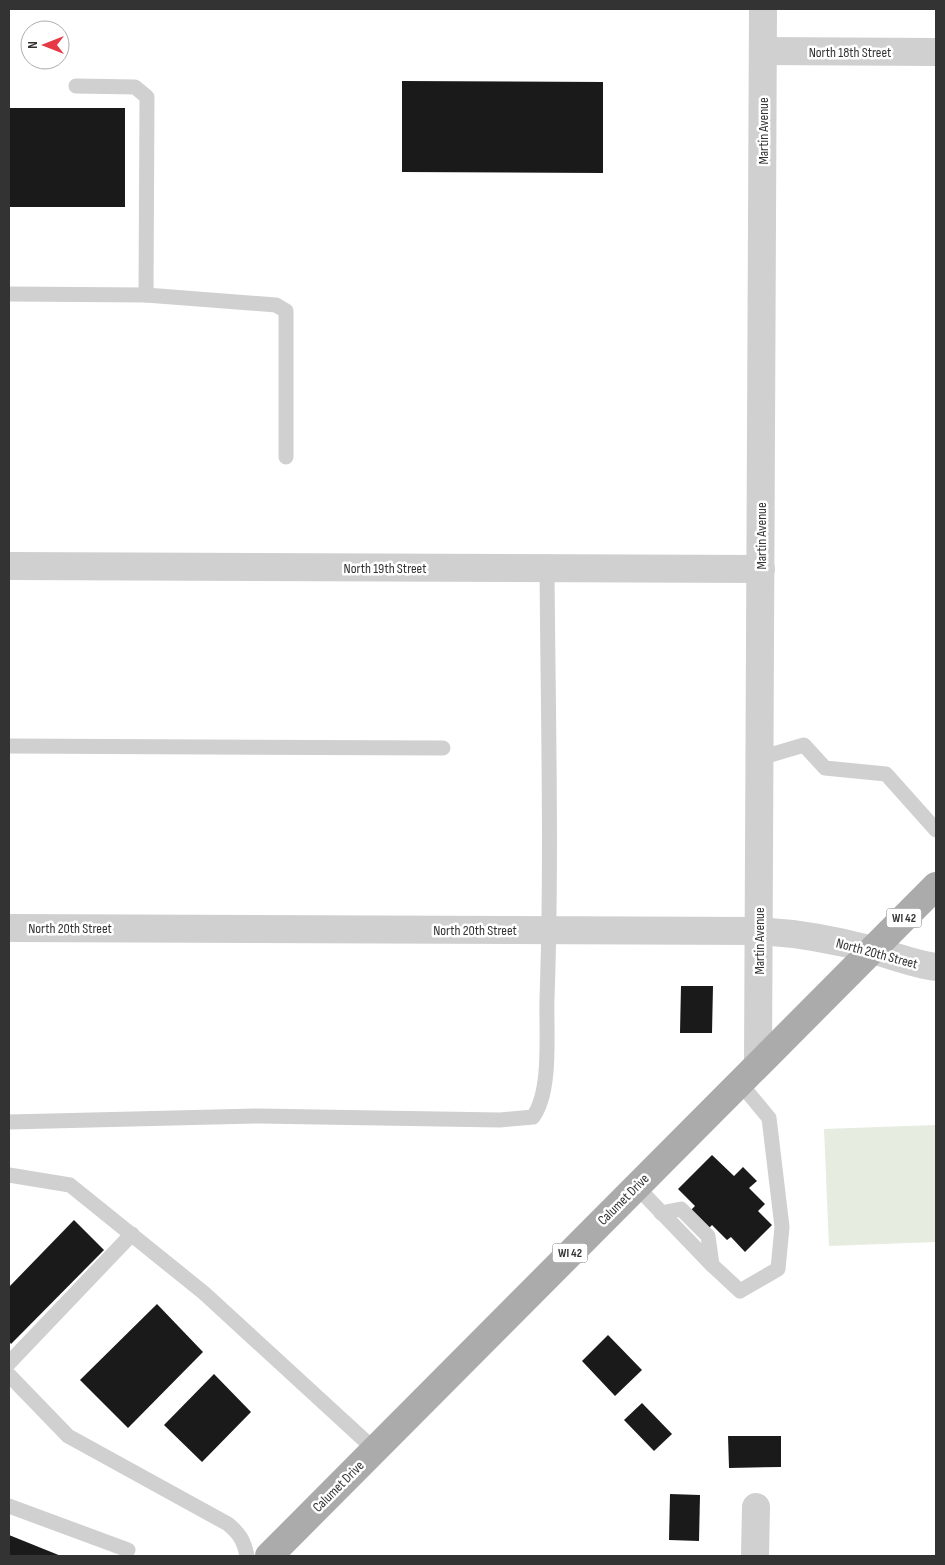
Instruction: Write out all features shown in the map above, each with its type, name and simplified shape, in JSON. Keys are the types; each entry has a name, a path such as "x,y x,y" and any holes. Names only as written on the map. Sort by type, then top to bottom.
{"main road":[{"name":"Calumet Drive","path":"269,1556 936,886"}],"street":[{"name":"Martin Avenue","path":"749,1073 759,931 763,9"},
{"name":"North 18th Street","path":"763,51 936,52"},
{"name":"North 19th Street","path":"9,566 760,569"},
{"name":"North 20th Street","path":"9,928 759,931 807,936 872,950 919,965 936,967"},
{"path":"756,1507 756,1556"}],"lane":[{"path":"76,86 135,87 147,97 146,295"},
{"path":"9,294 146,295 276,305 286,311 286,457"},
{"path":"9,1122 258,1116 500,1120 533,1117 541,1106 545,1076 550,930 547,568"},
{"path":"760,758 804,745 825,768 886,774 936,830"},
{"path":"9,746 443,748"},
{"path":"636,1186 712,1265 740,1291 778,1269 782,1227 769,1118 749,1073"},
{"path":"9,1175 70,1185 204,1293 374,1449"},
{"path":"9,1363 132,1234"},
{"path":"9,1375 68,1436 228,1524 244,1541 247,1556"},
{"path":"9,1506 128,1550"}],"shaded area":[{"path":"936,1125 936,1242 829,1246 824,1129"}],"building":[{"path":"402,81 603,82 603,173 402,172"},
{"path":"9,108 125,108 125,207 9,207"},
{"path":"681,986 713,986 712,1033 680,1033"},
{"path":"712,1155 734,1176 743,1167 757,1181 749,1188 765,1204 758,1211 772,1225 745,1252 731,1237 727,1240 712,1225 709,1228 691,1210 695,1206 678,1189"},
{"path":"74,1220 104,1250 11,1344 9,1341 9,1287"},
{"path":"157,1304 203,1352 128,1428 80,1380"},
{"path":"608,1335 642,1370 615,1396 582,1361"},
{"path":"214,1374 251,1412 202,1462 164,1425"},
{"path":"642,1403 672,1434 654,1451 624,1420"},
{"path":"728,1436 781,1436 781,1467 729,1468"},
{"path":"670,1494 700,1495 699,1541 669,1540"},
{"path":"9,1535 61,1556 9,1556"}]}
